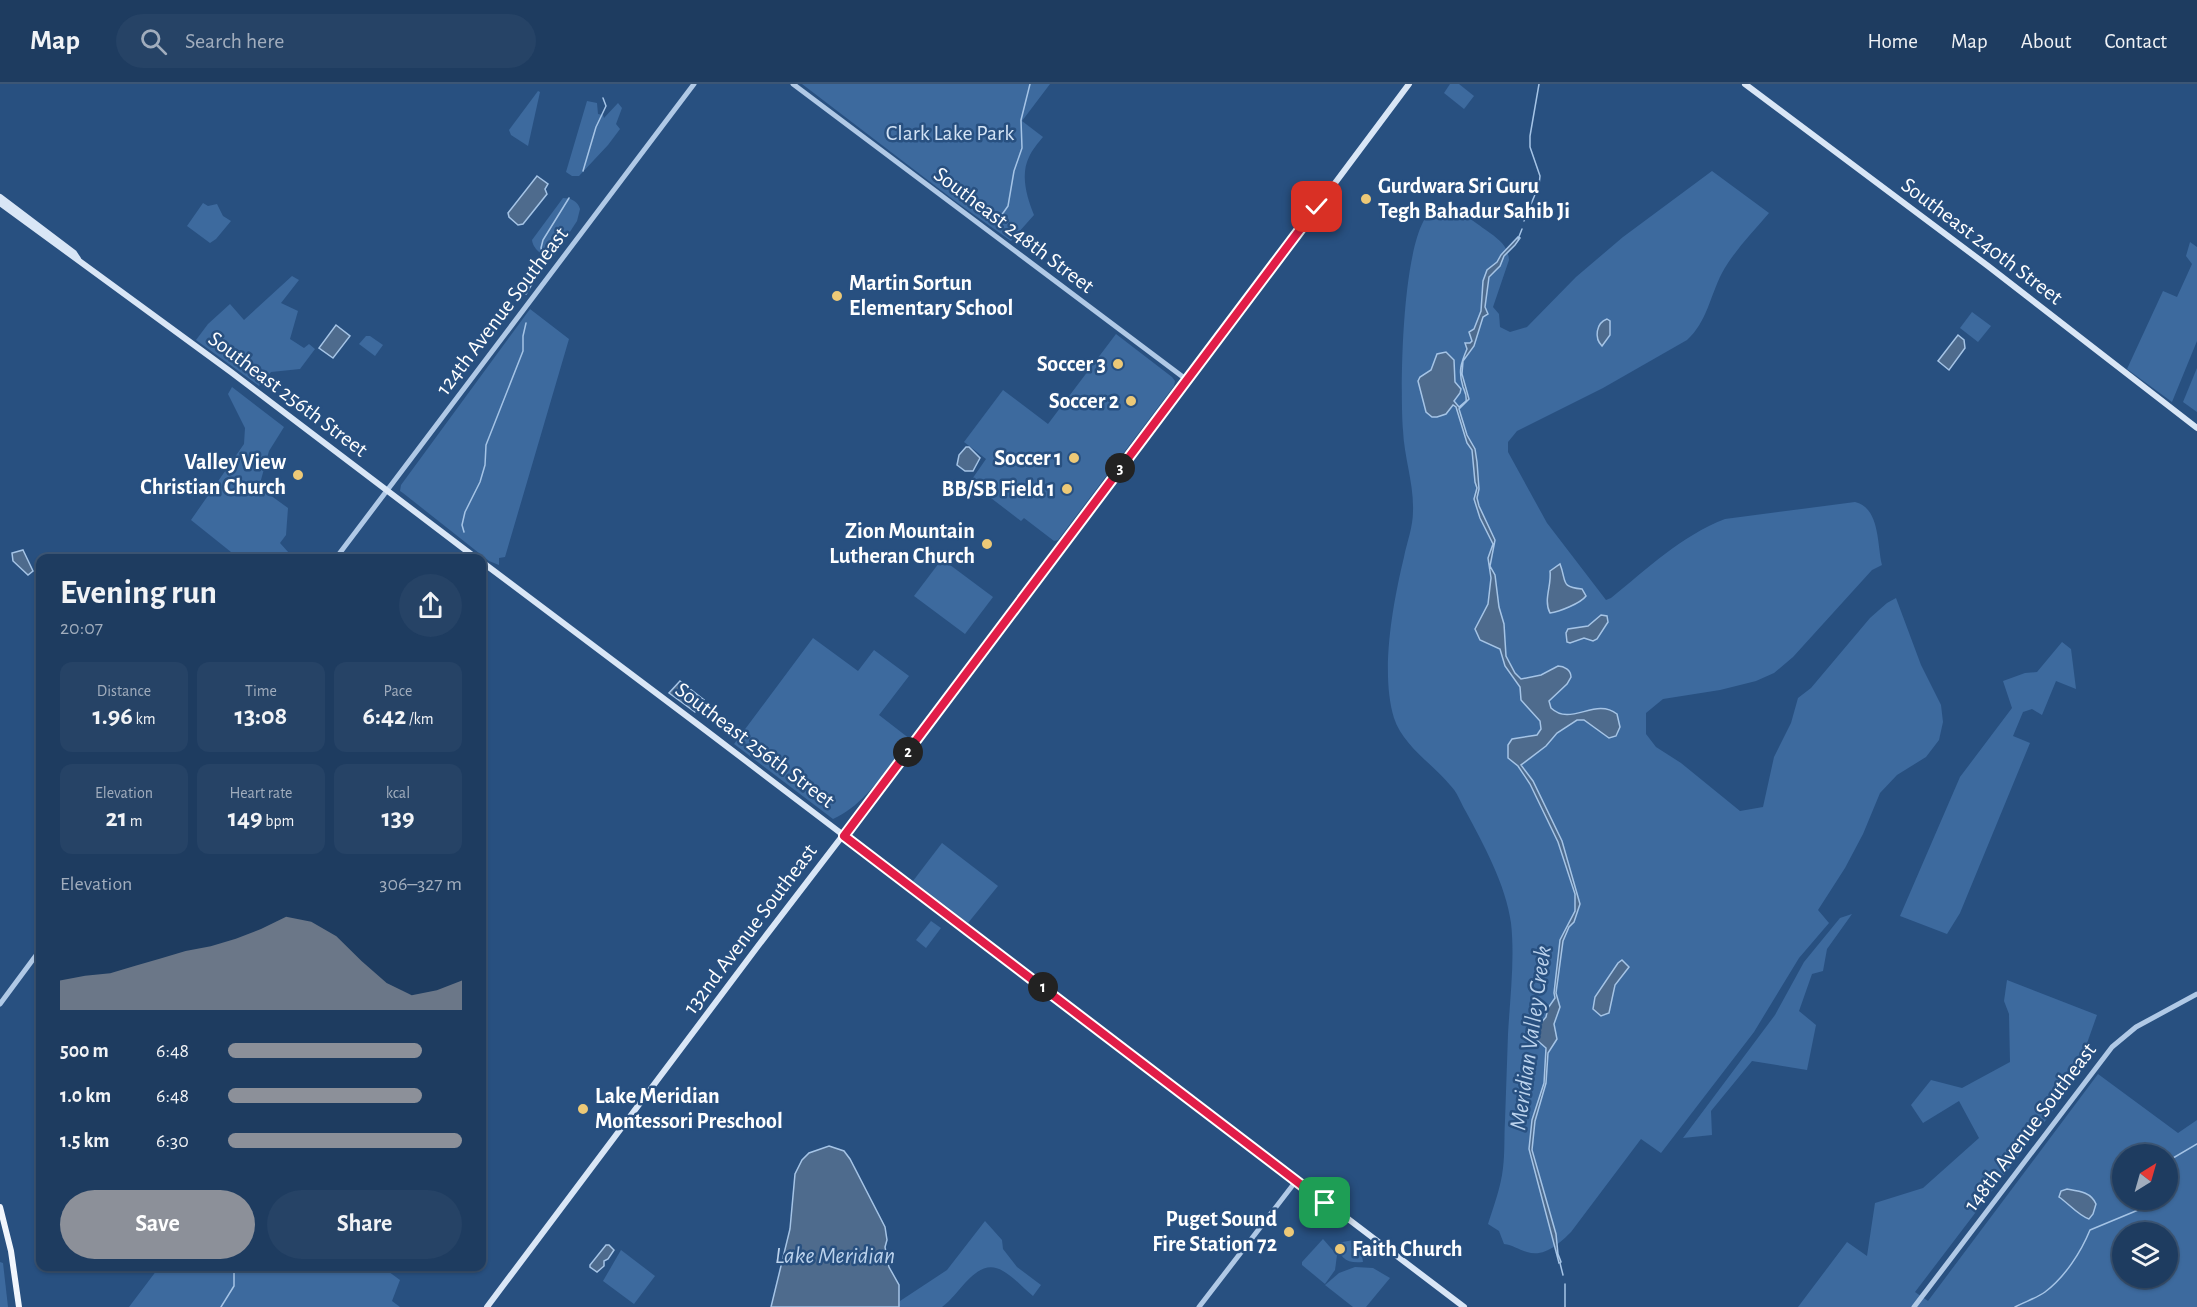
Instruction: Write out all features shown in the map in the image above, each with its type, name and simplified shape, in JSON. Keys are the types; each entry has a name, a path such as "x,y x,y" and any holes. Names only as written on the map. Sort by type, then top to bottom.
{"main road":[{"name":"132nd Avenue Southeast","path":"487,1307 758,946 844,836 1408,84"},
{"name":"Southeast 240th Street","path":"1745,84 1988,266 2197,428"},
{"name":"Southeast 256th Street","path":"0,197 74,253 78,260"},
{"name":"Southeast 256th Street","path":"0,203 471,554"},
{"name":"Southeast 256th Street","path":"486,565 1464,1307"},
{"path":"0,1206 11,1251 19,1307"}],"street":[{"name":"124th Avenue Southeast","path":"339,554 694,84"},
{"name":"Southeast 248th Street","path":"793,84 1186,380"},
{"path":"0,1004 36,955"},
{"name":"148th Avenue Southeast","path":"1914,1307 2112,1047 2136,1027 2197,994"},
{"path":"1199,1307 1296,1181"}],"green space":[{"name":"Clark Lake Park","path":"802,84 1050,84 1022,121 1043,137 1030,154 1025,171 1027,194 1034,215 1011,241"},
{"path":"1450,84 1459,84 1474,96 1464,109 1444,93"},
{"path":"538,91 540,92 528,146 511,135 509,130"},
{"path":"587,101 597,103 598,114 603,115 604,118 618,103 622,108 616,124 620,129 579,176 572,176 566,172"},
{"path":"1712,171 1769,213 1727,265 1704,317 1694,333 1687,340 1603,388 1517,431 1508,442 1508,452 1547,523 1606,600 1679,544 1725,519 1855,502 1869,511 1876,528 1882,565 1872,570 1793,657 1774,673 1756,681 1720,690 1663,699 1646,713 1646,734 1656,747 1681,763 1740,811 1763,807 1774,757 1791,723 1798,698 1811,688 1870,618 1896,598 1921,665 1941,705 1943,722 1939,740 1926,757 1897,775 1880,793 1863,834 1845,868 1818,910 1829,923 1799,958 1754,1032 1661,1153 1641,1139 1571,1232 1551,1248 1540,1253 1533,1253 1504,1244 1499,1231 1488,1224 1501,1182 1504,1157 1512,964 1511,923 1508,909 1493,865 1457,794 1404,737 1394,718 1390,700 1388,659 1392,616 1413,517 1402,411 1405,308 1410,271 1416,239 1426,217 1439,207 1459,212 1497,239 1507,251 1509,260 1493,307 1499,314 1500,327 1510,332 1527,327 1576,277 1623,237"},
{"path":"563,198 573,200 580,209 577,221 553,258 549,259 536,249 532,240"},
{"path":"203,203 208,206 217,204 223,216 231,221 210,243 187,226"},
{"path":"2190,242 2197,247 2197,341 2172,402 2127,369 2163,291 2177,297 2192,264 2186,256"},
{"path":"292,276 299,280 281,303 298,311 290,339 304,348 309,344 315,349 300,369 271,372 259,386 196,340 208,324 230,304 244,320"},
{"path":"530,309 569,339 505,557 499,558 499,565 489,561 486,559 486,554 480,554 400,491 401,485"},
{"path":"1972,312 1991,326 1978,342 1960,328"},
{"path":"1116,334 1172,377 1175,381 1174,386 1058,540 1054,541 1024,518 1021,521 970,482 986,459 964,442 1003,390 1048,424"},
{"path":"366,336 370,336 383,345 375,356 359,344"},
{"path":"2197,368 2197,412 2183,402"},
{"path":"232,387 284,427 269,451 259,487 288,508 286,535 280,543 289,553 234,554 191,520 244,444 245,428 228,394"},
{"path":"942,559 993,597 965,634 914,596"},
{"path":"813,638 858,671 874,650 909,676 879,715 910,739 866,794 856,804 833,819 734,744"},
{"path":"2062,642 2071,649 2076,689 2056,681 2042,715 2032,709 2023,712 2013,736 2030,743 1960,913 1947,934 1900,916 1960,777 2012,708 2003,681 2025,673 2037,672"},
{"path":"942,843 998,886 968,923 913,881"},
{"path":"1852,914 1827,949 1823,971 1812,974 1799,1011 1816,1025 1807,1070 1752,1061 1711,1111 1712,1135 1683,1138 1775,1015 1804,962 1840,918"},
{"path":"931,921 941,928 926,948 916,940"},
{"path":"2007,980 2097,1015 2074,1080 1915,1292 1928,1301 2098,1074 2178,1133 2197,1120 2197,1307 1798,1307 1847,1242 1867,1256 1875,1203 1923,1188 1979,1138 1959,1101 1923,1123 1911,1105 1931,1080 1962,1088 2010,1062 2009,1014 2004,1001"},
{"path":"985,1221 1002,1240 1003,1249 1017,1267 1041,1285 1033,1296 1007,1273 994,1267 985,1268 969,1278 942,1307 899,1307 900,1301 947,1270"},
{"path":"1323,1239 1337,1255 1335,1270 1325,1284 1302,1265 1302,1262"},
{"path":"1359,1239 1363,1262 1348,1261 1340,1253 1337,1243"},
{"path":"621,1250 655,1276 634,1304 603,1281"},
{"path":"0,1262 3,1263 8,1307 0,1307"},
{"path":"1355,1267 1373,1268 1390,1278 1366,1307 1353,1307 1325,1285 1339,1273"},
{"path":"156,1271 388,1271 400,1280 392,1301 400,1307 129,1307"}],"water":[{"path":"537,176 548,184 545,189 547,194 523,224 518,225 508,213"},
{"path":"1518,237 1520,238 1504,256 1500,266 1489,277 1485,307 1488,314 1483,317 1474,346 1463,361 1462,374 1469,399 1459,409 1467,435 1475,449 1479,506 1495,540 1490,566 1495,575 1499,607 1504,624 1506,656 1521,679 1541,675 1558,666 1567,669 1571,677 1549,701 1551,708 1567,715 1600,709 1609,710 1617,714 1620,727 1616,736 1609,738 1584,720 1577,720 1557,733 1546,746 1521,765 1533,781 1562,841 1580,904 1574,922 1569,927 1563,941 1556,993 1560,1007 1554,1024 1557,1039 1548,1053 1546,1083 1535,1121 1532,1150 1556,1234 1561,1262 1559,1263 1529,1149 1532,1120 1544,1083 1546,1048 1531,1035 1546,1017 1548,1008 1555,998 1560,940 1575,911 1575,894 1558,842 1530,784 1518,766 1508,758 1508,745 1512,739 1537,735 1541,729 1540,721 1521,700 1520,687 1505,666 1500,649 1480,640 1475,629 1488,604 1491,578 1488,558 1493,544 1480,518 1474,499 1477,488 1472,450 1467,443 1456,407 1453,405 1446,414 1432,417 1426,412 1418,381 1431,370 1437,354 1446,352 1454,360 1455,382 1461,389 1454,401 1459,407 1466,401 1461,376 1461,367 1463,359 1467,349 1465,343 1472,341 1469,332 1474,329 1481,311 1483,281 1487,270 1497,262"},
{"path":"1607,319 1610,321 1610,335 1602,346 1599,343 1597,331 1600,324"},
{"path":"336,325 350,336 333,358 319,348"},
{"path":"1958,335 1964,340 1965,348 1949,370 1938,361"},
{"path":"966,447 969,447 980,458 973,471 965,471 957,465 959,455"},
{"path":"23,550 33,571 28,575 13,561 12,553"},
{"path":"1560,564 1567,585 1582,589 1586,596 1570,607 1550,613 1547,598 1550,571"},
{"path":"1601,615 1607,616 1608,622 1597,639 1593,641 1584,638 1567,642 1568,629 1588,626"},
{"path":"680,681 704,700 695,712 669,693"},
{"path":"1622,960 1629,967 1615,985 1609,1013 1601,1016 1593,1009 1595,997"},
{"name":"Lake Meridian","path":"829,1146 844,1151 850,1159 885,1227 887,1240 885,1247 889,1267 899,1285 899,1307 771,1307 790,1229 795,1174 802,1160 809,1153"},
{"path":"2067,1189 2084,1193 2094,1200 2096,1204 2089,1219 2059,1197 2061,1191"},
{"path":"606,1245 614,1250 604,1261 604,1266 597,1272 590,1265"}],"waterway":[{"path":"1001,216 1008,206 1014,171 1022,148 1021,120 1030,84"},
{"name":"Meridian Valley Creek","path":"1524,221 1539,185 1540,176 1530,147 1539,84"},
{"path":"583,171 596,127 606,106 603,98"},
{"path":"526,294 545,262 541,248 543,240 569,198"},
{"name":"Meridian Valley Creek","path":"1518,239 1522,229"},
{"path":"464,532 462,525 465,512 480,482 485,465 486,445 523,351 526,323"},
{"path":"2178,1155 2197,1144"},
{"path":"2015,1307 2042,1294 2066,1272 2090,1230 2138,1210"},
{"name":"Meridian Valley Creek","path":"1560,1263 1563,1275"},
{"path":"221,1307 234,1286 234,1271"},
{"name":"Meridian Valley Creek","path":"1565,1284 1565,1307"}],"place":[{"name":"Gurdwara Sri Guru Tegh Bahadur Sahib Ji","path":"1366,199"},
{"name":"Martin Sortun Elementary School","path":"837,296"},
{"name":"Soccer 3","path":"1118,364"},
{"name":"Soccer 2","path":"1131,401"},
{"name":"Soccer 1","path":"1074,458"},
{"name":"Valley View Christian Church","path":"298,475"},
{"name":"BB/SB Field 1","path":"1067,489"},
{"name":"Zion Mountain Lutheran Church","path":"987,544"},
{"name":"Lake Meridian Montessori Preschool","path":"583,1109"},
{"name":"Puget Sound Fire Station 72","path":"1289,1232"},
{"name":"Faith Church","path":"1340,1249"}],"route":[{"path":"1317,207 844,836 1325,1203"}]}
